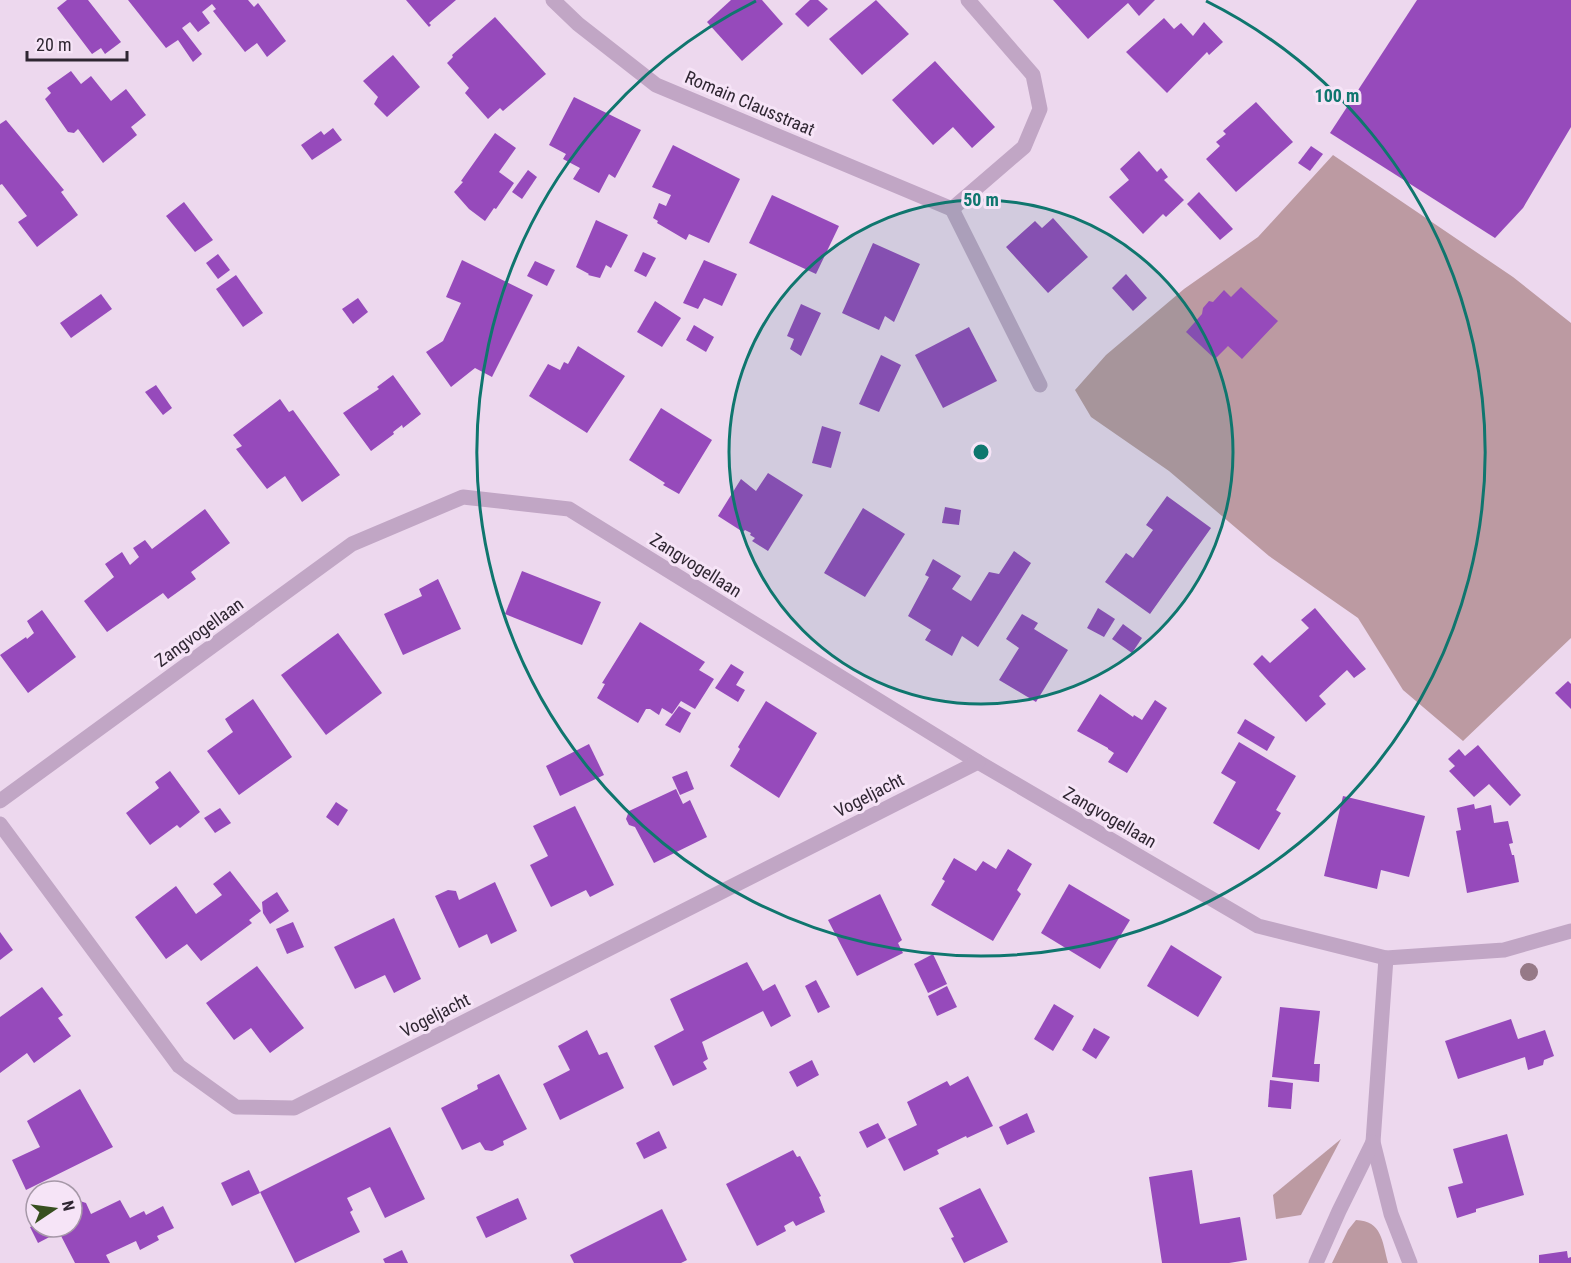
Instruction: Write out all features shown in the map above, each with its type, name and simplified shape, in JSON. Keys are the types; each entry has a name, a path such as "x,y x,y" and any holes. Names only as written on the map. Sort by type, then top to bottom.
{"street":[{"name":"Romain Clausstraat","path":"553,0 578,24 656,85 952,209"},
{"path":"968,0 1033,75 1040,109 1024,147 952,209 1040,385"},
{"name":"Zangvogellaan","path":"0,801 352,544 463,498 569,509 978,762 1258,926 1386,958 1504,950 1571,931"},
{"name":"Vogeljacht","path":"0,824 179,1066 236,1107 294,1108 978,762"},
{"path":"1386,958 1373,1142 1391,1214 1410,1263"},
{"path":"1316,1263 1338,1210 1373,1142"}],"shaded area":[{"path":"1333,155 1513,277 1571,323 1571,638 1463,741 1403,690 1358,618 1269,556 1169,471 1091,417 1075,390 1106,355 1184,289 1258,237"},
{"path":"1341,1139 1301,1215 1276,1219 1273,1195"},
{"path":"1356,1220 1365,1221 1376,1228 1380,1234 1388,1263 1332,1263 1348,1230"}],"building":[{"path":"67,0 88,0 121,42 105,54 101,48 92,54 57,8"},
{"path":"128,0 248,0 254,7 258,3 286,41 267,57 257,43 245,52 213,11 216,9 212,4 202,12 210,23 198,32 190,22 182,28 202,54 193,62 178,40 166,48"},
{"path":"406,0 456,0 429,23 431,25 429,27"},
{"path":"731,0 762,0 783,24 742,61 707,22"},
{"path":"810,0 818,0 828,9 808,27 795,14"},
{"path":"876,0 909,34 862,75 829,39"},
{"path":"1053,0 1155,0 1139,16 1128,3 1088,39"},
{"path":"1417,0 1571,0 1571,127 1523,208 1495,238 1330,133"},
{"path":"495,17 546,74 503,111 500,108 488,119 465,93 469,88 447,63 453,57 452,55"},
{"path":"1164,18 1174,29 1181,23 1193,36 1204,22 1223,42 1209,55 1207,52 1167,93 1126,52"},
{"path":"393,55 420,87 387,117 374,104 378,97 363,81"},
{"path":"935,61 995,127 972,148 953,127 933,145 892,100"},
{"path":"71,71 81,84 91,76 111,101 126,89 146,115 131,127 137,135 103,163 78,129 74,133 68,132 45,99 51,93 47,88"},
{"path":"574,97 641,130 615,178 609,174 599,193 573,179 580,168 563,159 566,154 549,145"},
{"path":"1256,102 1293,142 1236,192 1206,159 1220,146 1216,142 1226,134 1223,131"},
{"path":"6,120 64,190 61,192 78,215 37,247 18,222 27,216 2,184 0,185 0,124"},
{"path":"333,128 342,140 312,160 301,145 321,131 324,135"},
{"path":"495,133 516,148 499,172 514,183 485,221 469,209 454,192"},
{"path":"673,145 740,179 709,243 689,234 686,240 657,223 658,221 653,218 659,203 666,206 671,195 652,187"},
{"path":"1311,146 1323,154 1310,171 1298,163"},
{"path":"1139,151 1157,172 1161,168 1168,177 1164,180 1184,200 1166,217 1163,214 1143,234 1109,197 1129,180 1120,169"},
{"path":"528,170 537,177 522,199 512,192"},
{"path":"1199,192 1233,229 1220,240 1187,204"},
{"path":"772,195 839,226 816,274 749,243"},
{"path":"184,202 213,240 195,252 166,216"},
{"path":"1053,218 1088,257 1048,293 1006,247 1035,221 1042,228"},
{"path":"596,220 628,235 611,268 606,265 600,278 588,275 576,267"},
{"path":"873,243 920,264 894,322 885,316 879,330 842,313"},
{"path":"643,252 656,258 646,277 634,271"},
{"path":"218,254 230,270 218,279 206,263"},
{"path":"462,260 533,295 492,377 475,368 451,387 426,352 443,341 461,303 446,297"},
{"path":"704,260 737,274 722,306 704,298 698,309 683,303"},
{"path":"535,261 555,270 547,286 527,276"},
{"path":"1126,274 1147,298 1133,311 1112,288"},
{"path":"236,275 263,313 243,327 216,289"},
{"path":"1241,287 1278,321 1242,359 1228,346 1215,359 1186,332 1202,314 1203,308 1209,301 1213,302 1224,290 1231,297"},
{"path":"101,294 112,309 71,338 60,323"},
{"path":"358,298 368,312 353,324 342,309"},
{"path":"655,301 681,318 662,347 637,332"},
{"path":"801,304 821,313 801,356 790,349 794,339 787,336"},
{"path":"694,325 714,337 706,352 686,340"},
{"path":"969,327 997,381 943,408 915,355"},
{"path":"578,346 625,376 587,433 529,396 548,364 560,370 564,362 568,364"},
{"path":"881,355 901,365 879,412 859,404"},
{"path":"393,375 421,414 403,428 402,425 371,451 343,413 379,389 377,387"},
{"path":"156,385 172,408 163,415 145,392"},
{"path":"280,399 289,412 293,410 340,475 302,502 285,476 267,489 236,449 242,446 233,435"},
{"path":"661,408 712,440 679,494 629,460"},
{"path":"822,426 841,432 831,468 812,463"},
{"path":"768,473 803,495 768,551 752,541 755,538 750,535 751,533 745,530 743,532 718,516 741,479 756,491"},
{"path":"1167,496 1211,528 1150,614 1105,582 1126,553 1133,558 1153,530 1146,525"},
{"path":"945,507 961,510 959,525 942,523"},
{"path":"863,508 905,534 865,597 824,573"},
{"path":"205,509 230,543 191,572 196,579 168,599 163,593 107,632 84,601 114,577 105,564 122,552 130,565 139,557 133,548 145,540 152,549"},
{"path":"1014,551 1031,563 978,647 962,636 952,656 925,640 931,630 908,616 929,577 925,575 933,559 961,576 952,589 971,601 989,572 999,574"},
{"path":"522,571 601,602 582,645 505,614"},
{"path":"438,579 461,629 403,655 384,614 422,596 419,589"},
{"path":"1098,608 1115,619 1104,637 1087,628"},
{"path":"1315,608 1366,669 1354,678 1347,670 1319,696 1326,704 1306,722 1253,664 1262,655 1270,663 1309,628 1301,620"},
{"path":"42,610 76,657 28,693 0,655 34,633 27,621"},
{"path":"1022,614 1038,623 1034,629 1068,650 1036,702 999,680 1019,648 1006,639"},
{"path":"640,622 705,662 699,670 714,679 695,709 681,701 672,714 662,708 659,715 646,709 638,723 597,698 605,684 602,683"},
{"path":"1123,624 1142,638 1132,653 1112,639"},
{"path":"338,633 382,693 326,735 281,675"},
{"path":"731,664 744,672 736,685 745,690 738,702 715,688"},
{"path":"1568,681 1571,684 1571,709 1555,693"},
{"path":"1100,694 1133,717 1134,715 1142,720 1155,700 1167,708 1127,773 1108,762 1114,753 1077,731"},
{"path":"253,699 292,757 239,795 207,751 233,732 225,719"},
{"path":"766,701 817,733 779,798 730,766 740,749 738,747"},
{"path":"679,706 691,713 680,733 665,725"},
{"path":"1245,719 1275,737 1267,751 1237,733"},
{"path":"1239,742 1296,776 1276,810 1281,813 1259,850 1213,823 1236,782 1221,773"},
{"path":"589,744 604,775 560,796 546,766"},
{"path":"1478,745 1521,795 1510,806 1489,784 1474,797 1449,771 1455,766 1448,759 1459,749 1465,756"},
{"path":"170,771 200,812 180,828 177,825 150,845 126,813 159,788 155,782"},
{"path":"687,771 694,789 680,795 672,777"},
{"path":"676,789 683,804 690,800 707,837 654,863 635,827 629,825 626,819 629,811"},
{"path":"1343,796 1425,816 1409,877 1381,870 1377,889 1324,876"},
{"path":"336,802 348,810 338,826 326,817"},
{"path":"1474,804 1475,809 1491,805 1494,823 1508,821 1513,843 1509,844 1512,855 1514,855 1519,882 1467,893 1456,831 1461,830 1457,808"},
{"path":"575,806 614,885 590,897 586,890 551,907 530,865 548,856 533,826"},
{"path":"220,808 231,823 215,833 204,818"},
{"path":"1008,849 1032,864 1017,890 1021,894 993,941 931,905 945,881 942,879 954,858 976,871 983,861 996,869"},
{"path":"230,871 261,911 249,920 252,923 201,961 187,944 166,959 135,917 176,886 196,914 222,895 213,884"},
{"path":"495,882 517,931 491,944 487,934 459,948 435,896 448,890 456,891 459,900"},
{"path":"1069,884 1130,920 1100,969 1041,933"},
{"path":"277,892 289,911 270,924 263,913 262,902"},
{"path":"880,894 902,940 898,943 903,953 857,976 828,920"},
{"path":"394,918 421,979 394,993 385,975 355,989 334,947"},
{"path":"293,922 304,947 287,954 276,929"},
{"path":"0,932 13,950 0,960"},
{"path":"1171,945 1222,977 1198,1017 1147,986"},
{"path":"933,954 947,984 928,993 914,964"},
{"path":"747,962 763,991 775,984 791,1016 771,1027 763,1011 702,1042 708,1059 703,1062 707,1069 673,1086 654,1046 684,1030 670,999"},
{"path":"257,966 304,1028 270,1053 251,1028 234,1040 206,1003"},
{"path":"816,980 830,1007 818,1013 805,986"},
{"path":"947,986 957,1007 937,1016 928,996"},
{"path":"42,987 63,1015 58,1018 71,1036 34,1063 27,1053 0,1073 0,1017"},
{"path":"1054,1004 1074,1016 1053,1051 1034,1039"},
{"path":"1280,1007 1320,1011 1314,1064 1320,1064 1319,1082 1272,1077"},
{"path":"1511,1019 1518,1039 1545,1030 1554,1056 1544,1060 1543,1065 1528,1070 1525,1057 1458,1079 1445,1041"},
{"path":"1094,1028 1110,1037 1096,1059 1082,1050"},
{"path":"587,1030 599,1055 607,1052 624,1088 560,1120 543,1084 570,1070 558,1046"},
{"path":"812,1060 819,1075 797,1087 789,1072"},
{"path":"499,1074 527,1129 503,1141 504,1145 492,1151 485,1150 480,1142 462,1150 441,1108 478,1089 477,1085"},
{"path":"968,1076 993,1126 937,1150 939,1154 904,1171 888,1139 917,1125 907,1102 947,1081 950,1086"},
{"path":"1270,1080 1293,1083 1291,1109 1268,1107"},
{"path":"80,1089 113,1147 48,1179 24,1179 24,1186 12,1160 40,1147 27,1121"},
{"path":"1027,1113 1035,1132 1007,1145 999,1127"},
{"path":"878,1123 886,1138 867,1148 859,1132"},
{"path":"390,1127 425,1199 385,1218 370,1187 347,1198 353,1210 350,1212 360,1232 295,1263 260,1192"},
{"path":"659,1131 667,1148 644,1159 636,1143"},
{"path":"1507,1134 1524,1195 1476,1209 1476,1212 1457,1218 1448,1187 1463,1183 1453,1149"},
{"path":"793,1150 797,1157 800,1156 821,1196 819,1197 825,1212 796,1226 793,1221 784,1226 786,1231 757,1246 726,1184"},
{"path":"249,1170 260,1193 232,1206 221,1183"},
{"path":"1192,1170 1200,1224 1240,1217 1247,1260 1229,1263 1162,1263 1149,1177"},
{"path":"980,1188 1008,1242 964,1263 939,1208"},
{"path":"518,1198 527,1219 486,1238 476,1217"},
{"path":"120,1200 130,1218 144,1211 146,1215 163,1206 174,1228 157,1236 159,1240 140,1250 136,1241 106,1255 110,1263 75,1263 63,1239 84,1239 84,1202 91,1214"},
{"path":"662,1209 687,1260 681,1263 574,1263 570,1255"},
{"path":"402,1250 408,1263 385,1263 383,1259"},
{"path":"1567,1251 1568,1258 1571,1257 1571,1263 1539,1263 1539,1255"}]}
